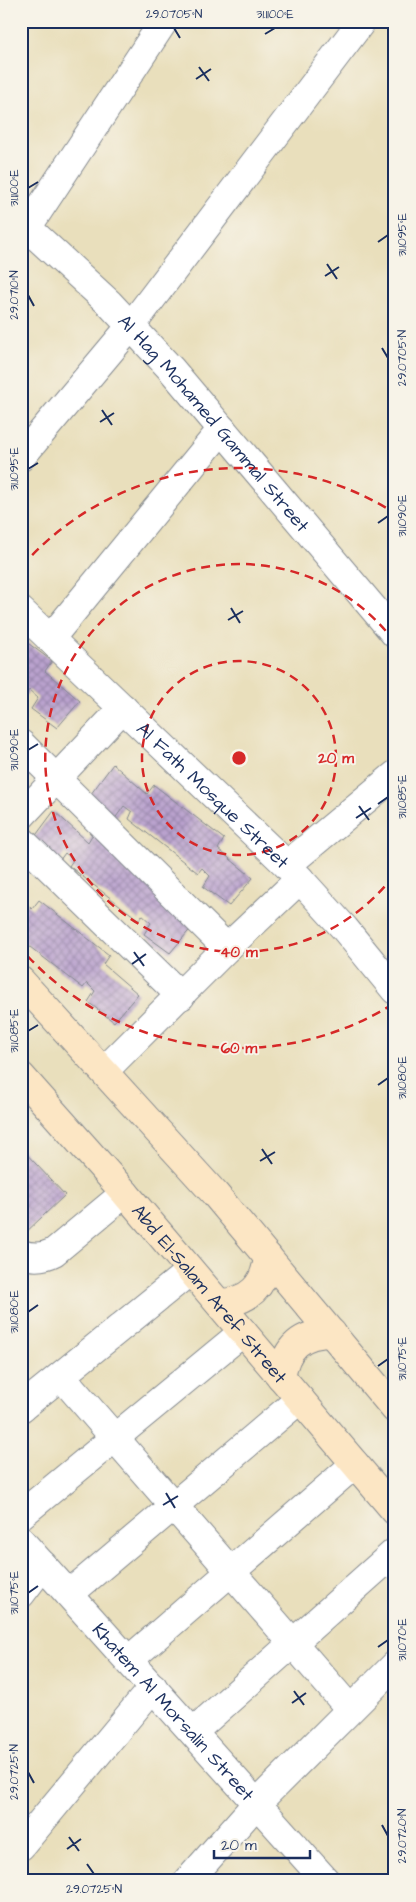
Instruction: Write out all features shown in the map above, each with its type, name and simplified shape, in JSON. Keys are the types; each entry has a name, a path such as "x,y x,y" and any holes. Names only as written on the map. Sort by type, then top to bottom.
{"main road":[{"path":"21,981 215,1194 395,1409"},
{"name":"Abd El-Salam Aref Street","path":"21,1076 125,1193 395,1511"},
{"path":"219,1303 232,1303 254,1291 262,1281 267,1269 268,1256"},
{"path":"281,1377 283,1364 288,1353 296,1343 307,1336 319,1333 332,1333"}],"street":[{"path":"23,228 164,21"},
{"path":"21,456 131,326 362,21"},
{"name":"Al Hag Mohamed Gammal Street","path":"23,228 131,326 171,369 395,634"},
{"path":"50,639 222,429"},
{"name":"Al Fath Mosque Street","path":"21,611 293,872 345,929 395,990"},
{"path":"21,816 123,708"},
{"path":"21,744 227,948"},
{"path":"104,1071 227,948 293,872 395,775"},
{"path":"21,840 181,996"},
{"path":"21,1254 38,1257 54,1252 125,1193"},
{"path":"21,1408 190,1271"},
{"path":"21,1515 243,1332"},
{"path":"62,1376 350,1709"},
{"path":"69,1594 300,1398"},
{"path":"129,1660 355,1464"},
{"name":"Khatem Al Morsalin Street","path":"21,1540 326,1881"},
{"path":"193,1732 395,1552"},
{"path":"21,1594 43,1565"},
{"path":"188,1881 257,1803 395,1664"},
{"path":"21,1846 153,1687"}],"building":[{"path":"21,638 52,661 45,671 80,701 57,728 31,709 38,698 29,690 26,695 21,692"},
{"path":"113,764 147,794 154,785 224,839 218,849 253,878 229,906 203,887 210,876 202,868 198,873 129,819 132,812 124,806 114,820 88,798"},
{"path":"54,811 88,842 94,832 193,926 170,953 144,934 151,923 142,915 139,920 69,866 73,860 65,853 54,868 28,846"},
{"path":"21,899 32,909 39,900 109,955 103,964 138,994 114,1022 88,1002 95,991 87,983 83,988 21,940"},
{"path":"21,1148 65,1195 21,1237"}]}
